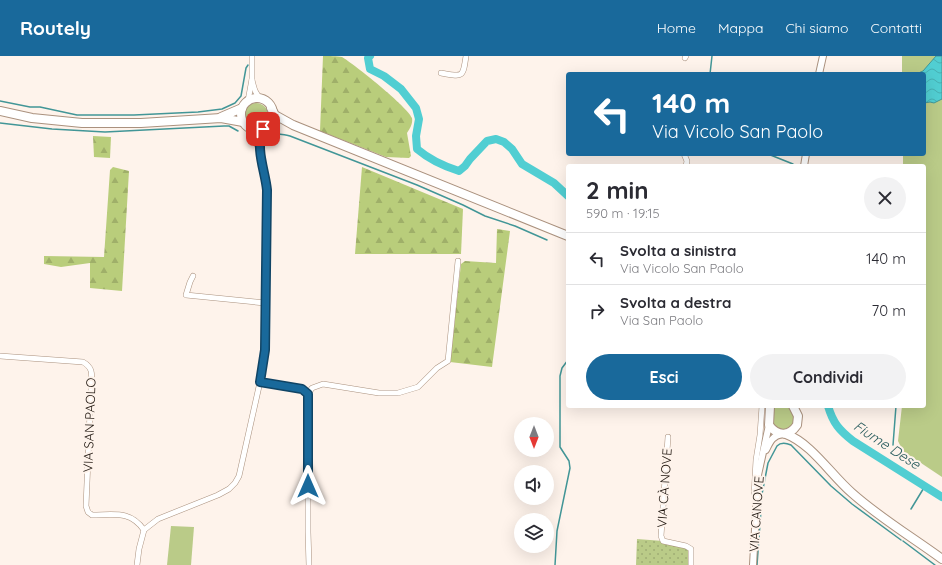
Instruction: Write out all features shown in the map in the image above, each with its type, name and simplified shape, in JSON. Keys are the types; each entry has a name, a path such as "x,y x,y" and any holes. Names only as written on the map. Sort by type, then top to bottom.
{"main road":[{"path":"221,118 242,108 248,101 258,98 266,101 275,115 293,125 566,235"},
{"path":"242,108 241,118 250,129 254,130 266,127 293,125"},
{"path":"266,127 272,117 271,108"},
{"path":"0,111 55,122 141,123 221,118 243,122"},
{"path":"770,408 769,425 774,431 798,440 807,447 852,494 942,558"},
{"path":"784,434 793,431 797,425 798,416 794,408"},
{"path":"797,425 807,447"}],"street":[{"path":"248,101 252,79 252,56"},
{"path":"442,73 457,76 461,75 464,71 466,56"},
{"path":"819,72 822,56"},
{"path":"252,79 255,92 262,100"},
{"path":"259,149 261,135 266,127"},
{"path":"137,565 144,530 158,519 218,495 229,489 239,476 260,382 265,350 267,190 266,178 259,149 250,129"},
{"path":"309,565 308,394 312,388 323,384 379,392 398,392 418,387 437,368 448,361 458,262"},
{"path":"194,276 190,282 186,295 265,303"},
{"name":"VIA SAN PAOLO","path":"0,356 83,362 90,366 92,370 86,506 88,512 92,515 130,517 138,521 144,530"},
{"path":"260,382 302,389 308,394"},
{"name":"VIA CANOVE","path":"754,496 756,460 762,408"},
{"name":"VIA CANOVE","path":"753,565 758,475 769,425"},
{"name":"VIA CANOVE","path":"760,463 771,440 777,435 784,434"},
{"name":"VIA CÀ NOVE","path":"668,437 661,536 663,541 691,549 691,565"}],"green space":[{"path":"323,56 342,57 380,86 408,113 412,118 411,126 407,133 411,156 409,158 386,157 320,131"},
{"path":"902,56 942,56 942,477 903,451 898,441 902,408 926,408 926,164 903,164 903,156 926,156 926,72 902,72"},
{"path":"256,103 264,107 268,115 264,123 256,127 248,123 244,115 248,107"},
{"path":"93,136 111,137 110,158 94,157"},
{"path":"113,167 129,171 122,291 90,288 90,263 61,267 44,264 44,256 104,257 110,170"},
{"path":"362,167 463,209 461,254 355,254"},
{"path":"497,229 510,231 492,367 450,362 461,264 465,261 496,263"},
{"path":"773,408 791,408 794,414 793,425 786,430 777,429 774,427 772,421"},
{"path":"171,526 194,527 191,565 167,565"},
{"path":"637,539 663,541 689,547 691,565 636,565"}],"water":[{"path":"936,56 942,56 942,99 934,103 926,103 926,72 921,72"}],"waterway":[{"name":"Fiume Dese","path":"370,56 368,58 370,69 384,76 401,89 416,108 419,119 416,136 417,149 442,165 459,171 487,141 496,139 504,142 512,149 522,164 554,183 566,194"},
{"path":"710,72 712,56"},
{"path":"0,101 30,107 40,107 77,115 134,115 198,112 222,109 235,103 241,96 246,68 248,65"},
{"path":"0,123 52,129 105,132 224,126 229,126 238,131"},
{"path":"266,144 277,135 280,134 290,136 417,185 485,216 515,226 547,240"},
{"path":"773,156 793,164"},
{"path":"555,565 557,531 570,468 569,461 560,447 560,376 562,368 566,363"},
{"name":"Fiume Dese","path":"829,408 837,426 853,441 942,497"},
{"path":"893,445 896,408"},
{"path":"761,506 768,463 777,446 782,443 787,444 791,445 831,486 852,504 901,540"},
{"path":"911,509 925,486"},
{"path":"757,565 761,510"},
{"path":"903,541 935,565"}],"route":[{"path":"263,129 259,149 266,178 267,190 266,285 265,350 260,382 302,389 308,394 308,486"}]}
